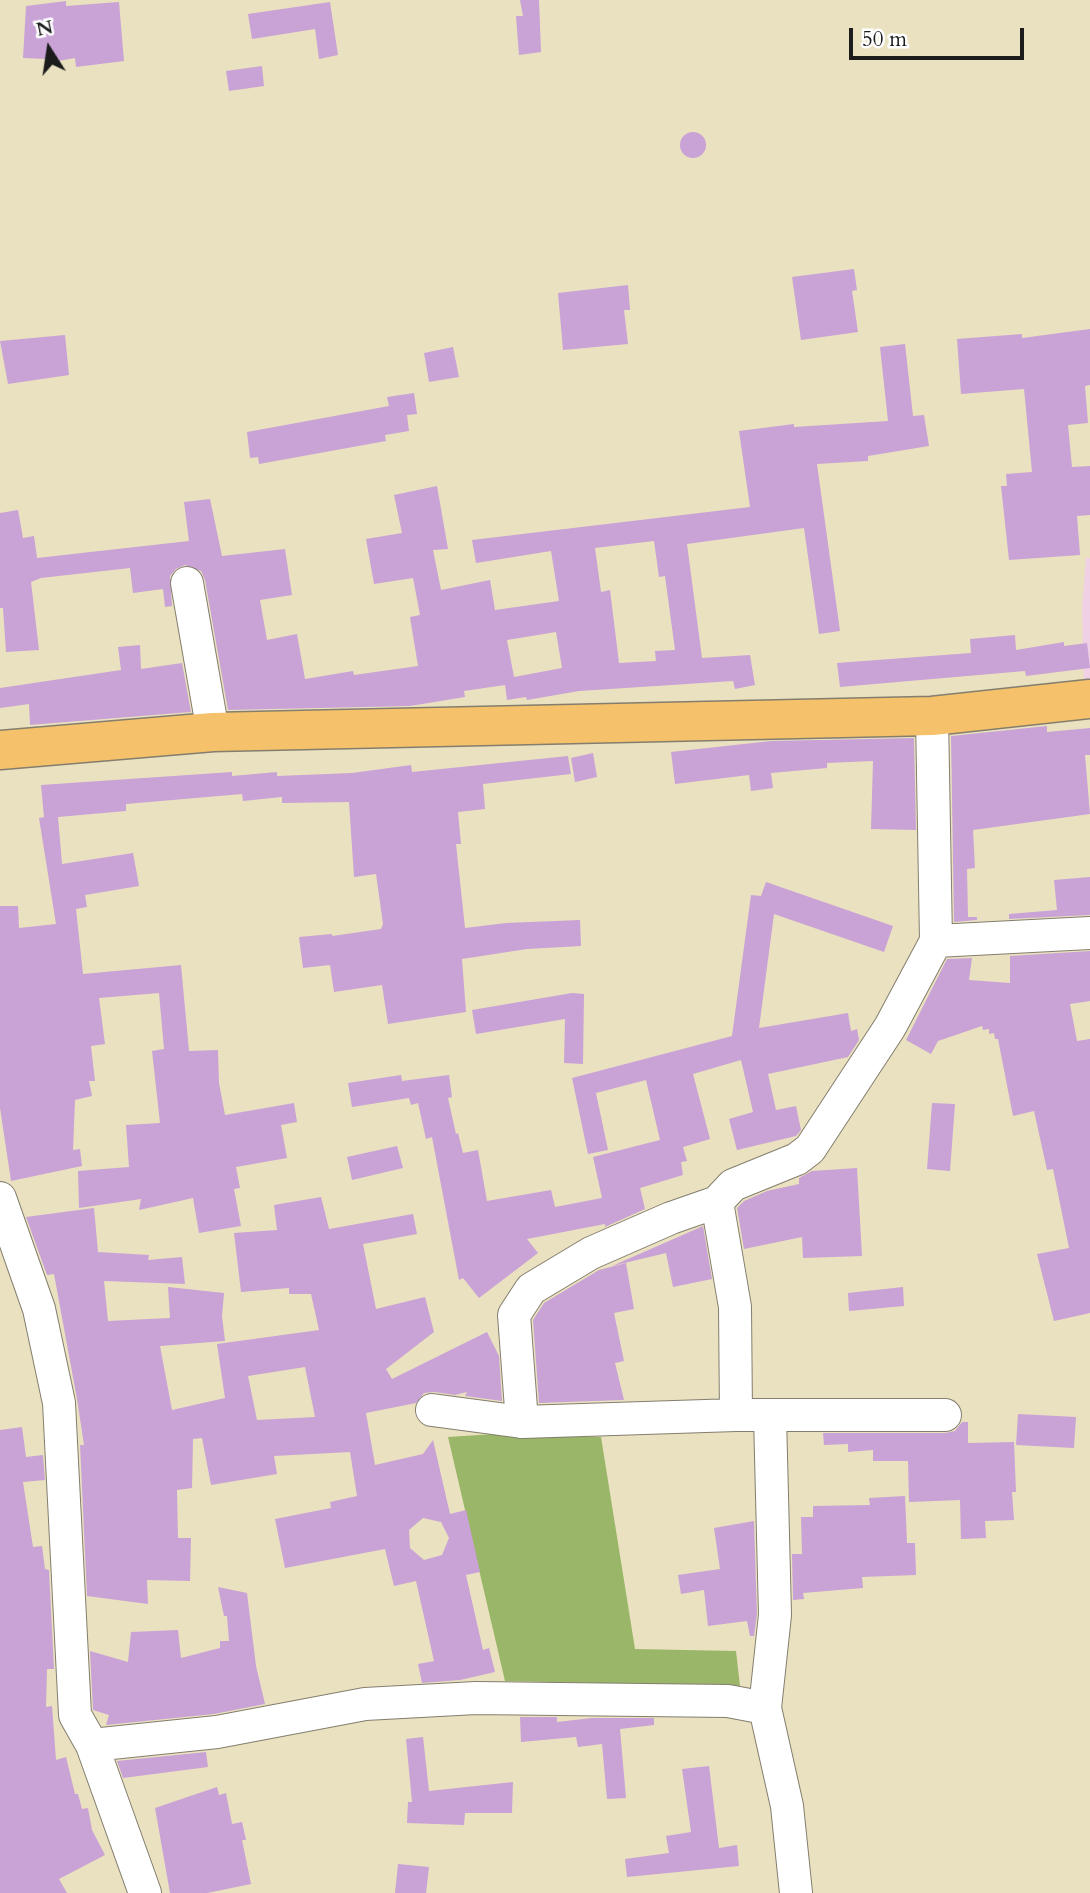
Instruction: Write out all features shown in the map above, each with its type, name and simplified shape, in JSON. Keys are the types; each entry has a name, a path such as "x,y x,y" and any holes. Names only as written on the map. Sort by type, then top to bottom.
{"main road":[{"path":"0,750 213,733 932,716 1090,699"}],"street":[{"path":"187,583 213,733"},
{"path":"522,1422 514,1315 531,1289 591,1253 671,1218 717,1202 733,1185 797,1158 810,1149 890,1027 936,941 932,716"},
{"path":"936,941 1090,933"},
{"path":"0,1198 38,1309 58,1403 75,1715 92,1745 145,1893"},
{"path":"717,1202 735,1307 736,1415"},
{"path":"432,1410 522,1422 736,1415 945,1415"},
{"path":"770,1416 775,1615 765,1708 787,1806 796,1893"},
{"path":"92,1745 216,1732 365,1704 476,1698 728,1701 765,1708"}],"shaded area":[{"path":"1086,558 1090,558 1090,690 1084,690 1082,608"}],"green space":[{"path":"495,1434 601,1437 635,1649 736,1651 740,1686 505,1681 448,1437"}],"building":[{"path":"520,0 539,0 541,52 519,55 516,16 523,16"},
{"path":"66,1 66,6 119,2 124,61 76,67 75,58 47,63 46,59 23,58 26,6"},
{"path":"330,2 338,55 319,59 315,29 252,39 248,14"},
{"path":"262,66 264,86 229,91 226,71"},
{"path":"693,132 702,136 706,145 702,154 693,158 684,154 680,145 684,136"},
{"path":"854,269 857,290 852,291 858,332 801,340 792,277"},
{"path":"628,285 630,310 624,310 628,344 563,350 558,293"},
{"path":"1090,329 1090,385 1085,386 1088,423 1068,425 1072,467 1090,466 1090,515 1077,516 1080,555 1009,560 1001,486 1007,486 1006,474 1032,472 1024,389 961,394 957,339 1022,334 1022,338"},
{"path":"65,335 69,375 8,384 0,341"},
{"path":"905,344 913,416 924,415 929,446 868,456 868,461 817,464 840,631 819,634 804,528 687,544 702,658 750,655 755,685 735,689 733,681 579,691 527,700 526,697 507,700 505,685 464,691 465,697 410,706 228,710 205,580 201,571 185,565 170,576 172,606 165,607 163,589 133,593 130,568 41,578 31,582 39,650 6,652 3,608 0,608 0,513 18,510 23,538 34,536 37,558 189,541 184,502 210,499 222,556 285,549 292,595 260,600 267,640 297,634 305,679 353,671 354,675 418,666 410,617 420,615 413,578 374,584 366,539 402,533 394,495 437,486 448,549 433,550 441,590 490,580 495,610 559,601 551,551 476,563 472,540 750,507 739,431 794,424 794,427 888,421 880,347","holes":["654,541 659,577 665,576 675,650 655,651 656,661 619,663 610,590 601,592 595,548","556,632 562,668 514,677 507,640"]},
{"path":"453,347 459,377 429,382 424,353"},
{"path":"414,393 417,414 407,415 409,431 385,435 386,441 259,464 258,457 250,458 247,432 389,406 387,397"},
{"path":"1015,635 1016,650 1064,642 1064,646 1087,643 1090,668 1026,676 1025,671 840,687 837,663 971,653 970,639"},
{"path":"140,645 141,669 182,663 191,712 30,725 29,704 0,708 0,688 121,670 118,647"},
{"path":"1047,726 1047,732 1090,728 1090,755 1085,755 1090,814 973,830 975,868 967,869 968,917 977,917 977,920 954,922 951,736"},
{"path":"914,738 916,830 871,829 873,761 827,763 827,768 771,773 773,788 751,791 749,775 675,784 671,752 771,741"},
{"path":"593,753 597,777 575,782 571,758"},
{"path":"568,756 571,774 483,784 485,809 458,812 461,844 456,844 465,928 506,923 580,920 581,946 527,949 462,959 466,1012 388,1024 382,985 334,992 330,965 303,968 299,937 332,936 381,929 383,924 376,874 354,877 349,802 282,803 282,797 243,801 242,794 126,804 126,811 58,817 62,864 133,853 139,886 85,895 87,907 76,909 83,974 181,965 189,1051 218,1050 219,1083 225,1115 294,1103 297,1122 281,1125 287,1158 236,1167 240,1188 234,1189 241,1226 199,1233 193,1198 139,1210 141,1199 79,1208 78,1171 129,1167 126,1125 160,1123 152,1051 164,1049 159,993 99,998 105,1044 91,1046 95,1081 89,1081 92,1096 75,1100 73,1150 80,1149 82,1166 11,1181 0,1108 0,906 18,906 19,928 56,924 39,818 44,817 41,785 232,772 232,776 277,772 277,776 352,773 411,765 412,772"},
{"path":"1090,877 1090,915 1009,919 1009,914 1057,910 1054,880"},
{"path":"766,882 893,926 884,952 774,914 759,1028 848,1013 851,1031 857,1029 859,1040 848,1057 768,1074 776,1110 796,1106 801,1130 796,1136 737,1150 729,1119 753,1112 741,1060 693,1074 710,1139 683,1147 687,1161 681,1162 683,1175 640,1188 645,1209 605,1227 605,1224 527,1239 538,1253 479,1298 463,1278 459,1280 432,1137 426,1139 418,1103 411,1105 409,1098 352,1107 348,1083 401,1075 402,1081 449,1075 452,1097 448,1098 456,1134 458,1133 463,1153 478,1150 487,1201 551,1190 555,1207 602,1198 593,1157 660,1140 646,1080 596,1093 608,1150 588,1154 572,1078 732,1036 751,895 761,896"},
{"path":"1090,951 1090,1001 1070,1004 1077,1041 1090,1039 1090,1313 1054,1321 1037,1254 1069,1248 1053,1169 1047,1170 1034,1111 1013,1116 998,1039 995,1039 994,1033 989,1034 989,1029 983,1030 982,1026 938,1041 931,1054 906,1040 947,959 972,958 969,980 1010,983 1010,956"},
{"path":"572,993 584,994 583,1064 564,1063 565,1019 476,1034 472,1010"},
{"path":"932,1103 955,1104 950,1171 927,1169"},
{"path":"397,1146 403,1168 352,1180 347,1157"},
{"path":"857,1168 862,1256 803,1258 802,1237 744,1249 737,1208 744,1201 767,1191 799,1184 799,1178 812,1171"},
{"path":"321,1197 329,1229 413,1214 417,1234 363,1244 376,1309 425,1297 434,1332 386,1369 392,1379 487,1332 499,1356 502,1401 465,1396 467,1392 455,1395 434,1392 424,1393 416,1403 366,1413 375,1465 423,1454 433,1440 450,1514 466,1510 480,1572 466,1575 483,1650 489,1648 495,1672 460,1680 422,1683 418,1664 434,1661 416,1581 394,1586 385,1549 285,1568 275,1519 331,1508 330,1502 357,1496 350,1452 274,1456 277,1474 211,1485 202,1438 193,1439 192,1488 177,1490 178,1538 191,1538 190,1581 147,1580 148,1604 87,1596 80,1445 84,1445 77,1399 54,1274 47,1275 26,1217 94,1208 98,1252 149,1255 148,1260 182,1257 185,1284 104,1281 108,1321 170,1318 168,1287 224,1293 222,1316 225,1341 160,1346 172,1410 225,1398 217,1344 319,1330 311,1294 289,1294 289,1288 241,1292 234,1233 277,1230 274,1205","holes":["305,1367 315,1417 257,1420 248,1376","423,1518 441,1522 449,1538 442,1555 424,1560 410,1548 409,1530"]},
{"path":"703,1226 712,1279 673,1287 666,1253 612,1266"},
{"path":"626,1263 634,1309 614,1313 624,1361 615,1363 624,1400 539,1403 533,1320 544,1303 599,1270"},
{"path":"903,1287 904,1306 849,1311 848,1293"},
{"path":"1018,1414 1076,1417 1074,1448 1016,1445"},
{"path":"962,1422 968,1422 968,1443 1014,1442 1014,1520 985,1521 986,1538 961,1539 960,1500 909,1502 908,1461 873,1461 873,1450 848,1452 848,1444 824,1445 823,1433 945,1433 955,1431"},
{"path":"22,1427 26,1457 43,1455 45,1480 23,1482 33,1547 42,1546 45,1569 49,1570 54,1669 47,1669 46,1707 52,1706 56,1760 66,1757 75,1794 78,1794 82,1809 88,1808 92,1830 105,1855 59,1879 67,1893 0,1893 0,1430"},
{"path":"905,1496 907,1543 915,1543 916,1575 862,1577 863,1588 803,1593 804,1599 793,1600 792,1554 802,1554 801,1517 813,1517 813,1506 870,1505 869,1498"},
{"path":"754,1521 757,1614 754,1636 750,1636 747,1621 708,1626 704,1590 681,1594 678,1575 720,1569 714,1528"},
{"path":"218,1587 247,1593 256,1666 265,1704 214,1714 106,1725 109,1715 93,1710 90,1651 128,1662 131,1632 178,1630 181,1658 220,1648 220,1641 229,1641 227,1616 224,1616"},
{"path":"520,1717 557,1717 557,1722 592,1718 654,1718 654,1725 620,1729 626,1798 607,1799 602,1744 578,1747 576,1737 521,1742"},
{"path":"423,1737 429,1791 513,1782 512,1813 465,1813 464,1825 407,1823 408,1802 412,1802 406,1739"},
{"path":"206,1752 208,1767 123,1778 117,1761"},
{"path":"709,1766 719,1848 737,1845 739,1866 627,1877 625,1859 669,1853 666,1836 691,1832 682,1769"},
{"path":"217,1787 219,1795 226,1793 232,1824 242,1822 246,1840 242,1840 251,1884 207,1893 170,1893 155,1808"},
{"path":"398,1864 429,1867 426,1893 395,1893"}]}
